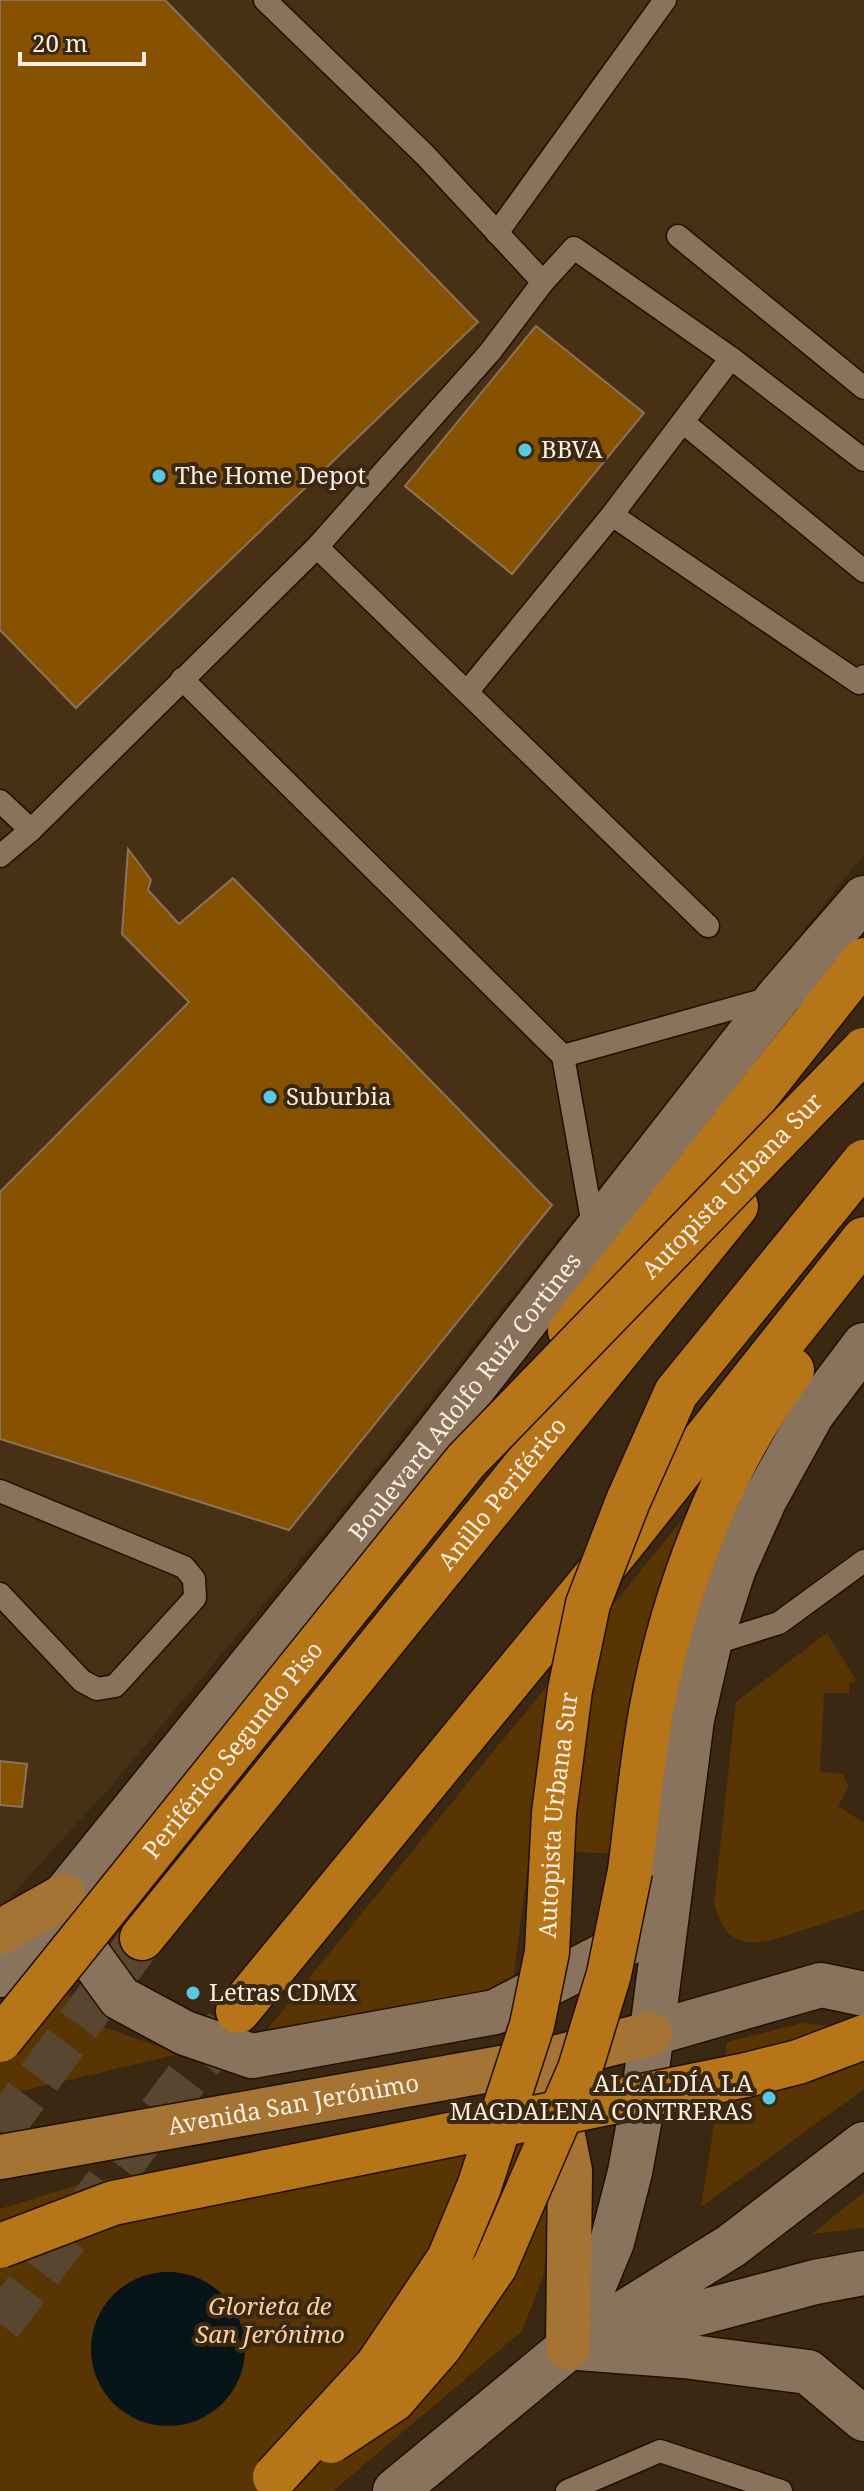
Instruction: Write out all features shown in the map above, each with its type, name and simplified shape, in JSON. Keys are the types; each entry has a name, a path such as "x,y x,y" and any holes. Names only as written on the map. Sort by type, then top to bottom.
{"highway":[{"path":"466,1461 864,960"},
{"name":"Autopista Urbana Sur","path":"466,1461 864,1050"},
{"name":"Anillo Periférico","path":"142,1938 864,1050"},
{"name":"Autopista Urbana Sur","path":"267,2484 377,2366 449,2259 479,2187 532,2025 547,1952 554,1813 570,1690 585,1619 634,1487 676,1393 864,1162"},
{"path":"238,2011 622,1544 864,1239"},
{"path":"267,2484 393,2400 440,2346 495,2266 580,2069 609,1974 630,1871 652,1706 685,1576 726,1479 780,1386 864,1277"},
{"name":"Periférico Segundo Piso","path":"0,2040 466,1461"},
{"path":"0,2246 113,2203 746,2075 798,2062 864,2037"}],"main road":[{"name":"Boulevard Adolfo Ruiz Cortines","path":"0,1975 421,1455 779,996 864,898"},
{"path":"568,2348 612,2242 630,2172 643,2101 692,1719 709,1645 734,1568 765,1499 812,1414 864,1345"},
{"path":"0,1932 64,1896 86,1951 120,1998 185,2033 252,2056 495,2012 666,1923"},
{"path":"821,1985 864,1971"},
{"name":"Avenida San Jerónimo","path":"6,2159 546,2060 821,1985 864,1994"},
{"path":"546,2060 570,2171 568,2348"},
{"path":"395,2491 568,2348 731,2246 864,2144"},
{"path":"568,2348 774,2292 864,2273"},
{"path":"568,2348 684,2356 808,2372 864,2419"}],"lane":[{"path":"265,0 425,155 543,282"},
{"path":"497,233 660,2"},
{"path":"678,236 864,388"},
{"path":"0,856 31,830 317,547 490,352 543,282 574,248 731,358 864,460"},
{"path":"467,692 612,515 731,358"},
{"path":"684,423 864,571"},
{"path":"612,515 859,683 864,676"},
{"path":"317,547 708,926"},
{"path":"182,679 563,1056 594,1231"},
{"path":"0,801 31,830"},
{"path":"563,1056 779,996"},
{"path":"0,1491 184,1567 194,1579 195,1598 115,1686 97,1689 82,1681 0,1594"},
{"path":"709,1645 779,1623 864,1561"},
{"path":"567,2491 660,2451 781,2491"}],"shaded area":[{"path":"0,0 864,0 864,854 335,1519 111,1786 0,1908"},
{"path":"168,2272 198,2278 223,2294 239,2319 245,2349 239,2379 223,2404 198,2420 168,2426 138,2420 113,2404 97,2379 91,2349 97,2319 113,2294 138,2278"}],"green space":[{"path":"708,1488 623,1854 530,1850 512,1988 257,2042"},
{"path":"827,1633 856,1680 849,1684 849,1693 824,1693 820,1772 844,1774 844,1780 849,1785 838,1806 864,1823 864,1910 775,1939 749,1942 728,1932 714,1903 736,1702"},
{"path":"55,1962 70,1996 104,2027 179,2054 0,2096 0,2031"},
{"path":"802,2023 849,2028 864,2033 864,2089 701,2207 727,2042"},
{"name":"Glorieta de San Jerónimo","path":"482,2110 529,2128 551,2175 551,2225 543,2277 522,2331 333,2491 0,2491 0,2209 81,2184"},
{"path":"864,2192 864,2228 812,2234"}],"building":[{"name":"The Home Depot","path":"0,0 165,0 478,322 76,708 0,630"},
{"name":"BBVA","path":"536,326 644,413 512,574 405,486"},
{"name":"Suburbia","path":"128,849 151,880 148,890 179,924 233,878 552,1205 289,1530 0,1439 0,1192 189,1002 122,934"},
{"path":"0,1761 27,1764 22,1807 0,1805"}],"tunnel":[{"path":"0,2131 142,1938"},
{"path":"0,2324 236,2014"}],"place":[{"name":"BBVA","path":"525,450"},
{"name":"The Home Depot","path":"159,476"},
{"name":"Suburbia","path":"270,1097"},
{"name":"Letras CDMX","path":"193,1993"},
{"name":"ALCALDÍA LA MAGDALENA CONTRERAS","path":"769,2098"}]}
